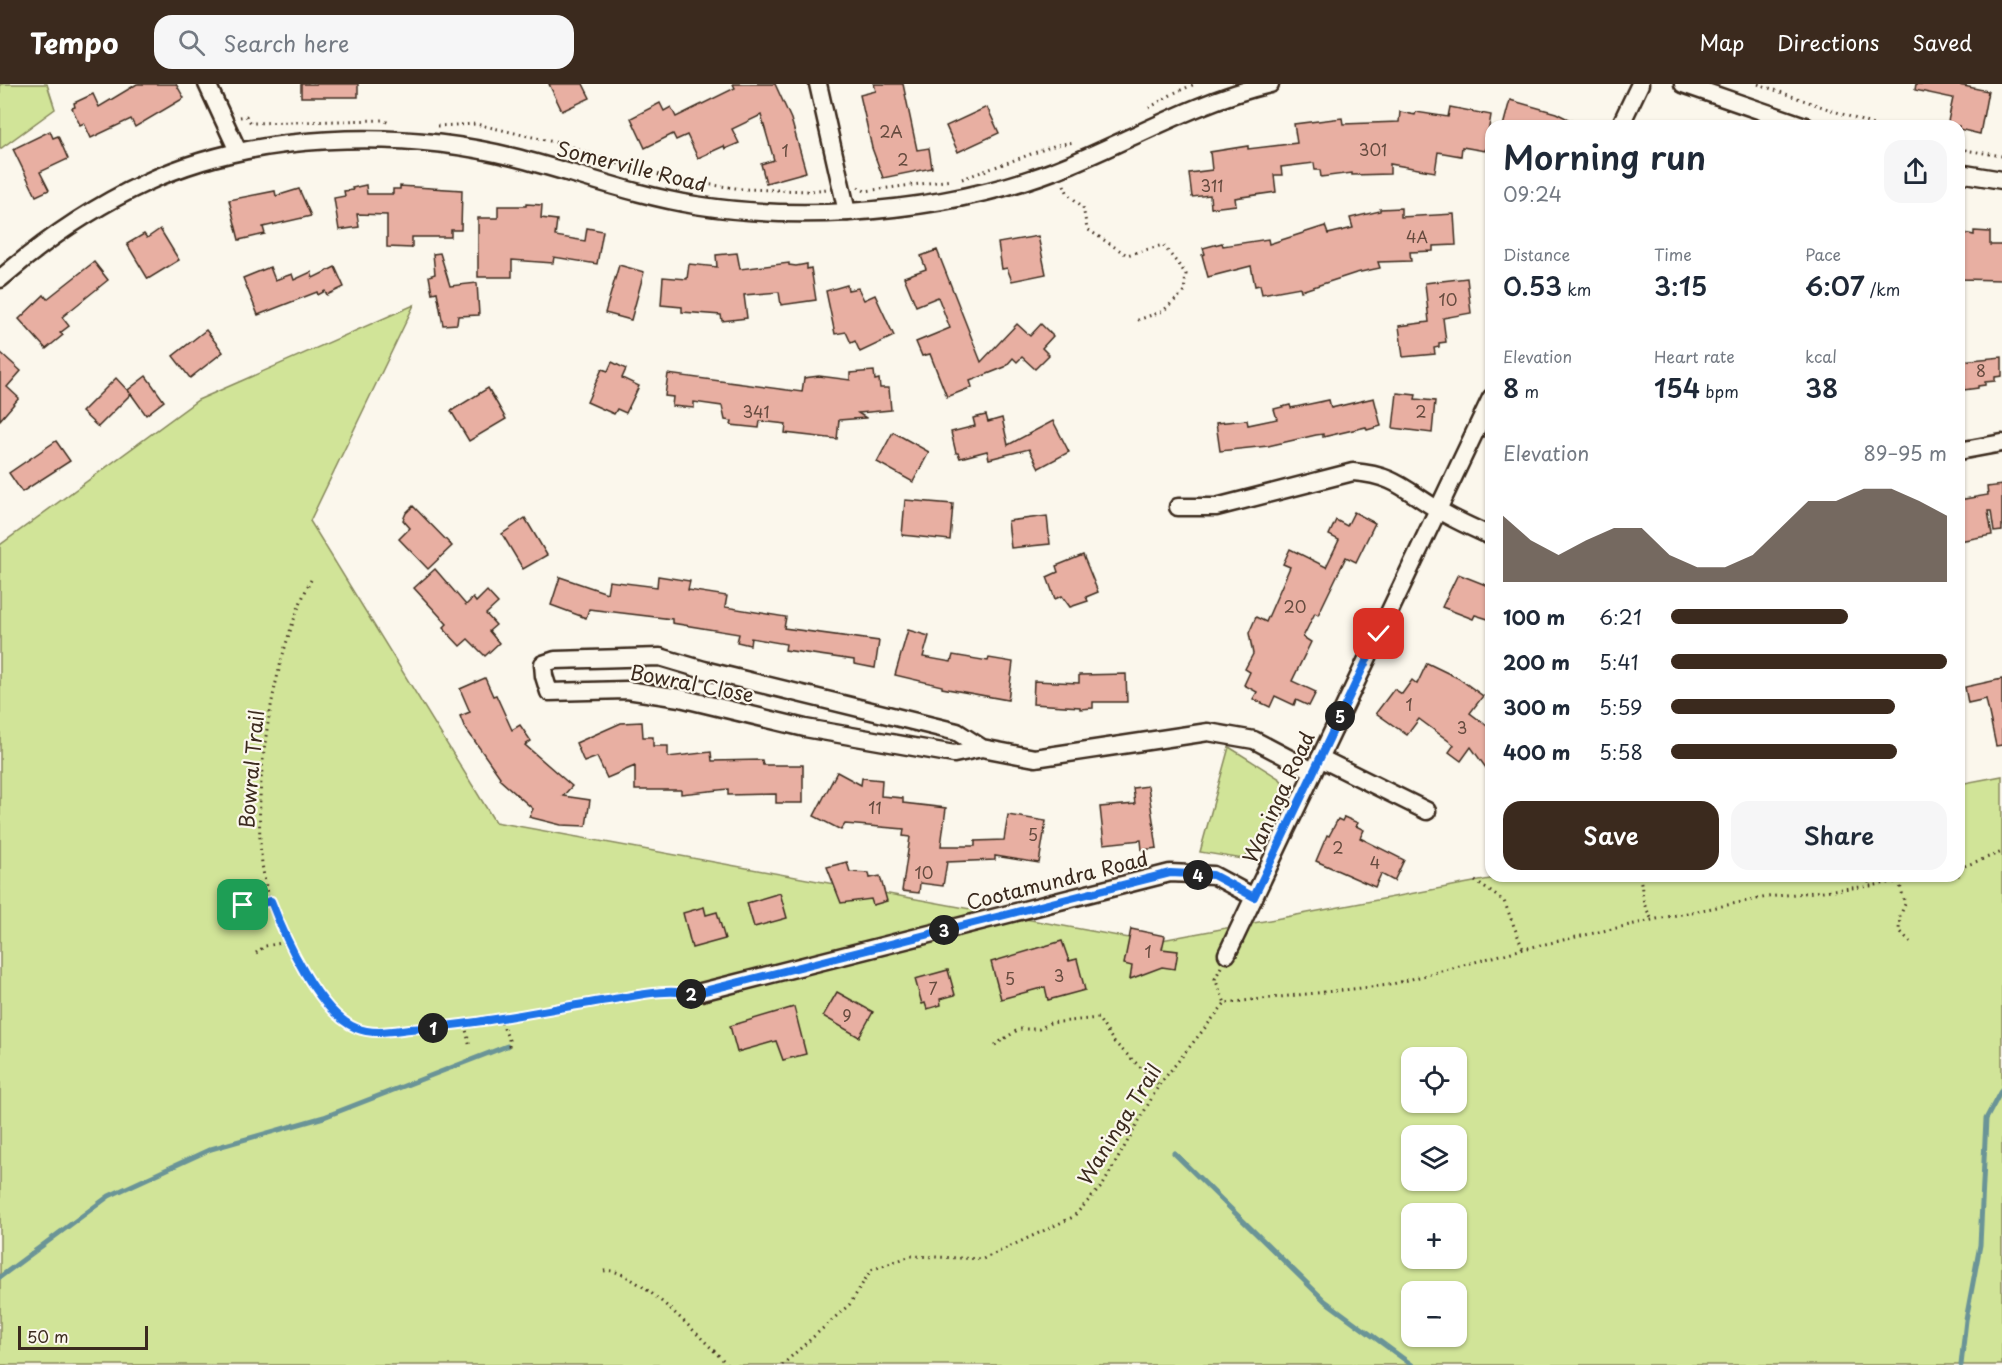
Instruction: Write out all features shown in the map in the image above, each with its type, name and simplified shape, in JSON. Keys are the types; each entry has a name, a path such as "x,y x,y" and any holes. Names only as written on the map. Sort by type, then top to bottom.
{"street":[{"path":"207,84 238,151"},
{"path":"818,84 847,212"},
{"name":"Somerville Road","path":"0,279 32,251 92,210 147,181 238,151 314,142 379,139 427,143 464,147 512,157 693,205 760,213 847,212 919,206 975,196 1017,185 1190,111 1270,84"},
{"path":"1623,120 1641,84"},
{"path":"1683,84 1788,120"},
{"path":"1965,174 2002,180"},
{"name":"Waninga Road","path":"1227,954 1485,411"},
{"path":"1965,450 2002,443"},
{"path":"1178,507 1216,507 1353,472 1376,474 1398,483 1438,510 1485,533"},
{"name":"Bowral Close","path":"982,748 954,754 805,728 680,698 627,690 549,692 543,676 543,663 555,660 660,657 704,670 957,732 982,748 1035,758 1208,732 1254,740 1427,811"},
{"name":"Cootamundra Road","path":"693,994 1170,873 1213,875 1254,897"}],"path":[{"path":"1143,112 1174,93 1195,84"},
{"path":"1758,84 1859,120"},
{"path":"854,185 865,191 959,180 1056,145 1076,142"},
{"path":"1965,150 2002,156"},
{"path":"1058,169 1068,194 1083,207 1087,229 1127,255 1163,245 1186,274 1184,292 1163,311 1135,321"},
{"name":"Bowral Trail","path":"311,580 295,618 268,716 259,830 271,901 288,942 328,1004 356,1028 377,1032 465,1025 499,1017 673,990 693,994"},
{"path":"1965,866 2002,852"},
{"path":"1475,881 1504,901 1523,949"},
{"path":"1641,882 1644,904 1652,920"},
{"path":"1869,882 1870,886"},
{"path":"1227,954 1215,979 1225,1003 1389,986 1523,949 1652,920 1767,897 1889,882"},
{"path":"1900,882 1905,903 1899,930 1910,942"},
{"path":"229,906 229,903 235,900 243,905 271,901"},
{"path":"256,953 265,946 288,942"},
{"name":"Waninga Trail","path":"782,1365 850,1304 871,1270 911,1256 983,1259 1073,1217 1102,1185 1159,1085 1225,1003"},
{"path":"499,1017 509,1040 509,1047"},
{"path":"995,1046 1019,1029 1039,1029 1050,1023 1098,1018 1114,1042 1159,1085"},
{"path":"465,1025 470,1048"},
{"path":"604,1270 611,1269 625,1274 660,1301 728,1365"}],"green space":[{"path":"0,84 47,84 55,109 0,149"},
{"path":"414,305 310,521 495,822 1151,942 1485,880 1485,882 1965,882 1965,783 2002,776 2002,1365 0,1365 0,545 198,400"},
{"path":"1229,747 1280,779 1286,787 1256,848 1243,859 1200,852"}],"building":[{"path":"137,84 176,84 184,98 135,127 131,119 91,138 84,123 80,125 72,108 75,107 74,103 93,94 99,107"},
{"path":"301,84 358,84 358,97 301,97"},
{"path":"549,84 583,84 590,98 562,111"},
{"path":"733,84 775,84 791,119 806,172 766,183 761,164 774,160 761,115 732,129 739,143 725,149 724,146 698,158 687,135 676,140 673,134 645,148 631,118 660,103 664,111 671,107 676,117 735,88"},
{"path":"874,84 903,84 917,150 929,148 932,168 883,178 872,148 860,95 876,91"},
{"path":"1916,84 1954,84 1988,91 1980,134 1965,130 1965,120 1948,120 1953,98 1915,90"},
{"path":"1510,100 1556,113 1570,120 1505,120"},
{"path":"987,107 999,133 958,152 946,126"},
{"path":"1450,107 1491,115 1490,120 1485,120 1485,151 1462,147 1461,156 1438,152 1435,172 1390,164 1390,174 1352,175 1352,173 1321,177 1320,170 1315,170 1314,163 1281,167 1282,175 1274,175 1276,192 1235,198 1236,205 1211,208 1210,195 1192,197 1189,173 1212,170 1210,152 1248,146 1248,149 1297,143 1294,124 1342,118 1343,124 1399,122 1400,112 1448,117"},
{"path":"50,131 53,138 58,136 68,159 40,172 49,190 36,196 13,149"},
{"path":"366,185 367,194 393,194 393,189 400,189 400,186 462,190 461,230 451,230 451,237 412,237 412,248 387,247 387,215 357,214 359,227 339,230 334,198 345,196 344,191"},
{"path":"299,189 311,216 263,227 265,234 239,240 229,200 275,191 276,196"},
{"path":"526,204 542,205 541,218 557,220 555,236 585,241 587,228 603,231 597,264 554,257 553,263 512,260 512,277 478,277 478,218 498,218 498,206 526,206"},
{"path":"1401,208 1401,217 1454,214 1456,245 1433,246 1433,251 1410,252 1411,261 1378,262 1380,268 1356,273 1301,291 1300,287 1262,294 1260,285 1255,286 1251,266 1208,277 1202,255 1205,254 1203,248 1222,243 1223,246 1268,239 1269,244 1325,226 1328,234 1353,228 1350,218 1380,211 1380,209"},
{"path":"160,229 179,260 148,279 127,244 144,234 147,238"},
{"path":"1974,231 1990,232 1990,245 2002,245 2002,280 1965,279 1965,233 1974,235"},
{"path":"1038,236 1046,274 1012,281 1007,268 1002,269 998,243"},
{"path":"937,250 981,362 1017,324 1030,336 1041,324 1053,336 1042,348 1049,355 1035,369 1022,357 1017,362 1013,358 1005,367 970,381 972,387 947,397 930,354 922,356 916,342 950,328 938,297 916,306 904,277 926,269 921,256"},
{"path":"440,253 450,286 477,283 479,315 458,316 457,324 443,325 437,292 432,293 429,276 435,274 433,254"},
{"path":"737,253 740,269 789,263 789,265 796,266 807,264 807,269 811,268 816,300 781,305 779,292 744,295 747,318 722,321 721,315 682,312 682,307 661,305 663,277 687,279 689,264 717,267 716,255"},
{"path":"94,262 108,280 62,317 69,326 60,333 63,335 46,349 19,319 44,295 47,299"},
{"path":"619,265 644,272 631,320 605,313"},
{"path":"270,267 275,280 292,274 294,280 311,272 313,278 335,267 344,287 327,295 325,291 318,295 317,292 258,315 243,278"},
{"path":"1467,278 1471,313 1443,318 1446,342 1439,343 1439,347 1434,348 1435,354 1403,357 1399,326 1429,322 1425,283"},
{"path":"847,285 848,290 858,288 864,300 875,295 894,336 860,352 855,341 851,343 846,332 835,334 826,291"},
{"path":"206,330 223,352 190,378 173,356"},
{"path":"0,352 21,371 7,387 19,398 0,420"},
{"path":"2002,357 2002,376 1995,377 1995,381 1985,382 1985,385 1978,386 1978,388 1965,390 1965,361"},
{"path":"612,362 626,369 622,378 639,386 626,413 617,409 614,414 587,402 602,369 608,371"},
{"path":"874,371 875,380 879,379 880,388 889,388 891,410 858,413 866,418 839,420 837,439 785,433 786,424 760,421 759,428 731,425 732,421 725,420 722,406 694,402 694,408 672,406 673,397 665,396 668,374 802,392 804,378 819,376 850,380 850,373"},
{"path":"146,376 164,401 146,415 131,394 98,427 82,412 116,378 130,393 128,390"},
{"path":"488,388 506,419 469,441 451,411"},
{"path":"1397,393 1416,395 1415,399 1435,401 1432,433 1393,428"},
{"path":"1374,398 1381,426 1367,430 1366,427 1323,437 1323,434 1316,435 1268,446 1220,451 1216,423 1247,420 1248,425 1277,419 1274,409 1290,405 1291,408 1329,400 1331,408"},
{"path":"986,415 988,422 1002,418 1008,445 1053,421 1069,452 1039,468 1029,449 989,459 987,451 960,458 956,453 951,432 975,426 973,418"},
{"path":"893,432 929,452 913,482 877,462"},
{"path":"56,441 70,461 22,492 9,473"},
{"path":"2002,485 2002,531 1994,532 1991,511 1988,511 1992,535 1965,540 1965,499 1988,495 1987,487"},
{"path":"905,500 953,504 950,540 902,535"},
{"path":"413,506 452,546 428,569 399,539 410,528 403,520"},
{"path":"1354,512 1375,523 1356,562 1346,557 1318,615 1315,613 1303,637 1311,642 1292,681 1316,692 1309,706 1296,700 1294,705 1275,696 1270,707 1253,699 1257,692 1244,685 1250,672 1245,669 1253,654 1249,633 1256,617 1266,622 1290,567 1283,564 1290,549 1326,567 1339,540 1329,535 1336,520 1347,526"},
{"path":"1047,516 1050,544 1011,548 1008,521"},
{"path":"525,518 547,555 523,569 502,534"},
{"path":"1083,555 1098,592 1086,597 1088,601 1070,607 1062,596 1055,599 1047,577 1058,572 1056,566"},
{"path":"435,569 466,605 473,598 476,602 487,591 498,603 486,614 496,625 489,631 499,643 485,656 468,639 460,646 443,628 447,624 414,588"},
{"path":"1458,574 1485,585 1485,618 1475,615 1473,619 1442,607"},
{"path":"658,576 690,581 688,590 727,596 725,607 786,617 784,628 879,641 875,668 854,664 854,660 785,650 786,644 751,638 750,645 737,642 739,634 672,623 672,619 589,609 586,618 551,605 560,577 607,593 609,581 657,587"},
{"path":"908,630 929,636 923,657 951,662 953,655 988,661 989,658 1013,662 1008,700 942,688 942,686 895,675"},
{"path":"1427,663 1458,678 1483,696 1470,713 1485,724 1485,767 1471,747 1461,761 1449,752 1454,745 1419,719 1407,735 1376,713 1394,689 1402,694 1412,680 1417,684"},
{"path":"1126,674 1127,702 1093,702 1093,708 1080,709 1080,707 1033,704 1034,681 1079,683 1079,675"},
{"path":"485,678 493,696 496,695 512,730 520,725 531,741 525,745 572,786 563,796 590,800 586,826 561,825 529,817 533,809 499,779 500,777 464,726 460,716 470,712 460,689"},
{"path":"2002,679 2002,745 1996,746 1986,699 1968,703 1965,687"},
{"path":"642,722 643,737 653,737 653,746 668,746 668,757 711,752 712,761 762,760 763,765 803,765 803,803 776,803 776,794 728,795 728,789 681,794 681,790 635,790 635,766 607,778 597,757 584,762 576,743 621,723"},
{"path":"837,772 861,785 862,778 882,780 881,796 903,798 903,803 946,808 941,846 975,846 975,841 1004,840 1008,815 1046,821 1039,863 995,856 995,860 947,862 943,886 920,883 919,893 902,891 910,837 903,836 904,829 845,824 841,830 814,816"},
{"path":"1148,786 1157,848 1142,850 1141,840 1104,844 1100,807 1135,804 1133,788"},
{"path":"1344,817 1358,823 1356,826 1364,830 1360,838 1404,860 1394,881 1381,874 1375,887 1316,861 1327,835 1329,836 1338,819 1342,821"},
{"path":"847,862 850,872 869,873 870,878 880,876 887,901 873,905 871,899 841,903 827,867"},
{"path":"780,893 787,918 754,927 747,903"},
{"path":"704,907 706,915 717,912 725,939 692,948 683,913"},
{"path":"1131,929 1165,936 1162,949 1178,951 1175,969 1162,967 1130,979 1132,966 1124,964"},
{"path":"1062,941 1069,961 1077,959 1085,990 1048,1000 1045,987 1001,999 991,962"},
{"path":"948,970 955,995 940,999 941,1005 927,1009 925,1003 922,1004 915,979"},
{"path":"837,992 873,1012 859,1037 823,1016"},
{"path":"794,1007 806,1054 783,1060 776,1041 737,1052 730,1026"}],"waterway":[{"path":"0,1277 109,1196 211,1149 324,1117 507,1046"},
{"path":"1961,1365 1966,1320 1980,1245 1986,1119 2002,1089"},
{"path":"1174,1153 1325,1301 1412,1365"}],"route":[{"path":"243,905 271,901 294,955 328,1004 340,1017 356,1028 377,1032 465,1025 499,1017 673,990 693,994 1170,873 1213,875 1254,897 1379,634"}]}
